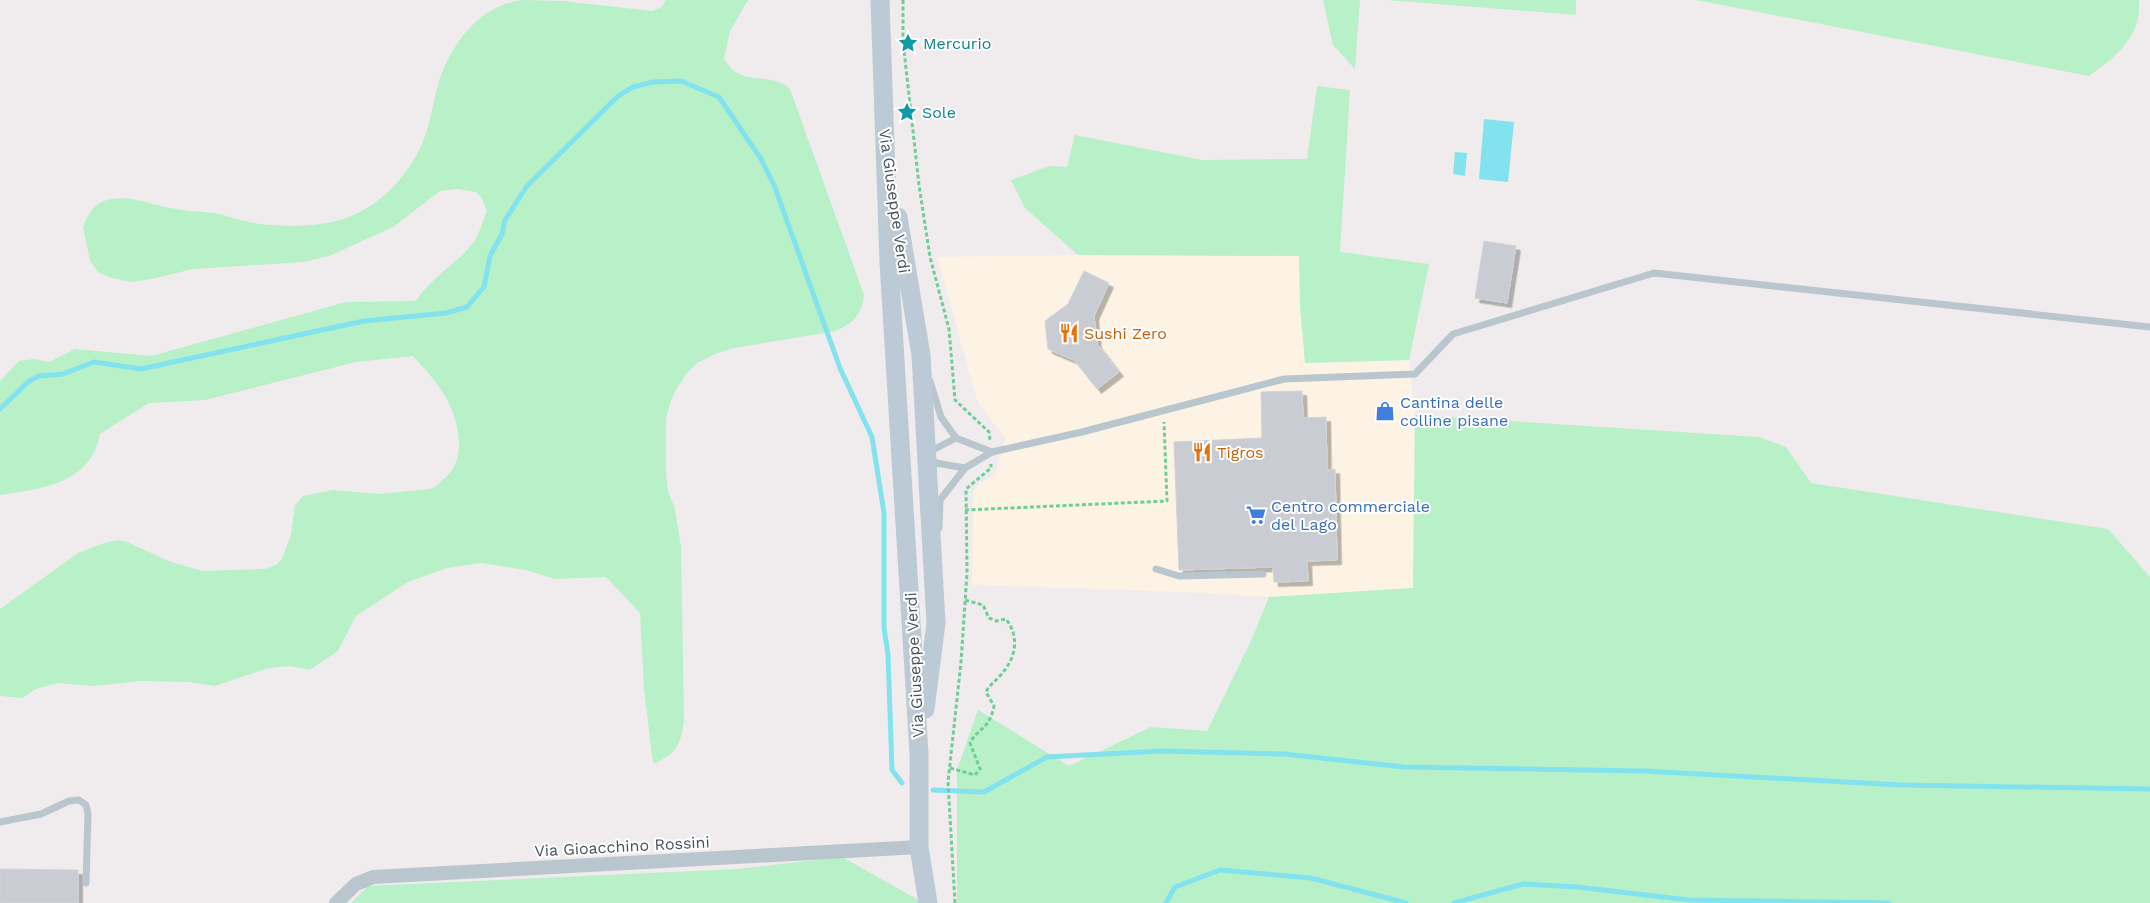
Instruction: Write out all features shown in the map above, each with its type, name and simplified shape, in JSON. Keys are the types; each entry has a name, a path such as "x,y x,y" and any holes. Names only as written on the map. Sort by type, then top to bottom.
{"main road":[{"path":"880,0 883,119"},
{"name":"Via Giuseppe Verdi","path":"883,119 919,753 919,847 928,903"},
{"name":"Via Giuseppe Verdi","path":"883,119 908,288 921,355 925,454 936,623 919,753"},
{"name":"Via Giuseppe Verdi","path":"895,352 912,444 925,454"},
{"name":"Via Giuseppe Verdi","path":"909,576 915,547 912,473 925,454"}],"street":[{"name":"Via Gioacchino Rossini","path":"336,903 356,884 373,876 919,847"}],"lane":[{"path":"936,623 940,500 965,468 992,452 1082,432 1284,379 1415,374 1453,334 1654,273 2150,327"},
{"path":"921,355 941,416 956,438 992,452"},
{"path":"956,438 925,454 936,463 965,468"},
{"path":"1156,569 1179,576 1263,574"},
{"path":"0,822 41,814 78,800 86,805 88,814 86,883"}],"path":[{"path":"904,0 903,41 919,185 930,257 949,329 955,400 989,432 992,452 991,468 966,489 967,572 948,782 955,903"},
{"path":"965,510 1167,501 1164,422 1180,417 1178,406"},
{"path":"950,768 975,775 980,770 970,743 973,736 992,720 994,706 986,692 988,687 1006,670 1014,654 1015,630 1006,619 996,621 989,618 983,605 965,600"}],"shaded area":[{"path":"1078,255 1300,256 1305,363 1409,360 1415,415 1413,588 1269,597 1162,591 972,585 973,491 981,483 996,474 1005,438 978,403 937,257"}],"green space":[{"path":"523,0 563,1 652,11 662,7 666,0 748,0 730,31 724,59 733,70 741,75 784,84 790,89 864,295 861,308 856,317 836,331 734,348 715,354 697,363 686,374 671,401 666,418 666,473 668,491 675,509 681,547 684,720 681,736 676,748 653,764 644,688 640,613 606,577 555,579 526,570 481,563 447,568 408,582 356,616 338,651 310,670 290,666 269,668 215,686 189,682 140,681 94,686 57,683 36,689 22,698 0,696 0,609 78,553 117,540 127,542 171,562 203,571 265,569 276,565 282,559 291,535 295,505 303,496 333,490 379,494 430,489 437,486 452,470 458,457 459,448 454,417 445,395 413,356 356,362 205,400 149,403 100,434 95,450 87,463 76,473 63,481 48,486 0,495 0,381 19,361 34,359 49,362 75,349 151,356 346,302 416,301 422,292 461,256 477,237 487,211 481,197 476,192 457,189 440,191 393,227 329,256 304,262 193,269 152,279 130,282 99,273 90,261 83,227 97,205 104,201 120,198 175,209 218,214 270,225 303,226 326,223 358,213 381,198 409,168 428,128 440,78 453,50 461,38 482,17 494,9 508,3"},
{"path":"1323,0 1360,0 1355,69 1333,45"},
{"path":"1387,0 1576,0 1576,15"},
{"path":"1696,0 2139,0 2139,13 2132,35 2125,44 2109,61 2089,76"},
{"path":"1317,86 1350,90 1340,252 1429,264 1409,360 1305,363 1300,307 1299,256 1078,255 1025,208 1011,180 1050,166 1067,167 1075,135 1202,160 1307,159"},
{"path":"1415,415 1759,437 1786,447 1811,483 2108,529 2150,577 2150,903 957,903 957,770 978,710 1069,766 1151,727 1207,731 1251,641 1269,597 1413,588"},
{"path":"842,857 924,903 351,903 368,886 737,869"}],"water":[{"path":"1484,119 1514,122 1508,182 1479,179"},
{"path":"1455,152 1467,153 1465,176 1453,174"}],"building":[{"path":"1484,241 1516,246 1507,303 1475,298"},
{"path":"1084,271 1109,283 1094,316 1097,344 1119,372 1097,389 1074,360 1048,349 1045,321 1068,304"},
{"name":"Centro commerciale del Lago","path":"1302,391 1303,418 1326,417 1327,470 1335,469 1337,560 1307,561 1308,581 1274,582 1273,567 1179,570 1174,442 1262,438 1261,392"},
{"path":"0,869 78,870 78,903 0,903"}],"waterway":[{"path":"0,409 29,381 39,376 63,374 94,362 141,369 364,321 446,313 467,307 484,287 490,256 502,234 505,220 527,186 618,96 633,87 653,82 681,81 719,97 761,159 774,185 840,368 872,437 884,513 884,628 888,654 892,770 902,783"},
{"path":"933,790 984,792 1047,757 1162,751 1284,754 1404,767 1644,771 1901,785 2150,789"},
{"path":"1166,903 1175,887 1220,870 1311,878 1406,903"},
{"path":"1454,903 1523,884 1577,887 1689,900 1889,903"}],"place":[{"name":"Mercurio","path":"908,43"},
{"name":"Sole","path":"907,112"},
{"name":"Sushi Zero","path":"1069,333"},
{"name":"Cantina delle colline pisane","path":"1385,411"},
{"name":"Tigros","path":"1202,452"},
{"name":"Centro commerciale del Lago","path":"1256,515"}]}
